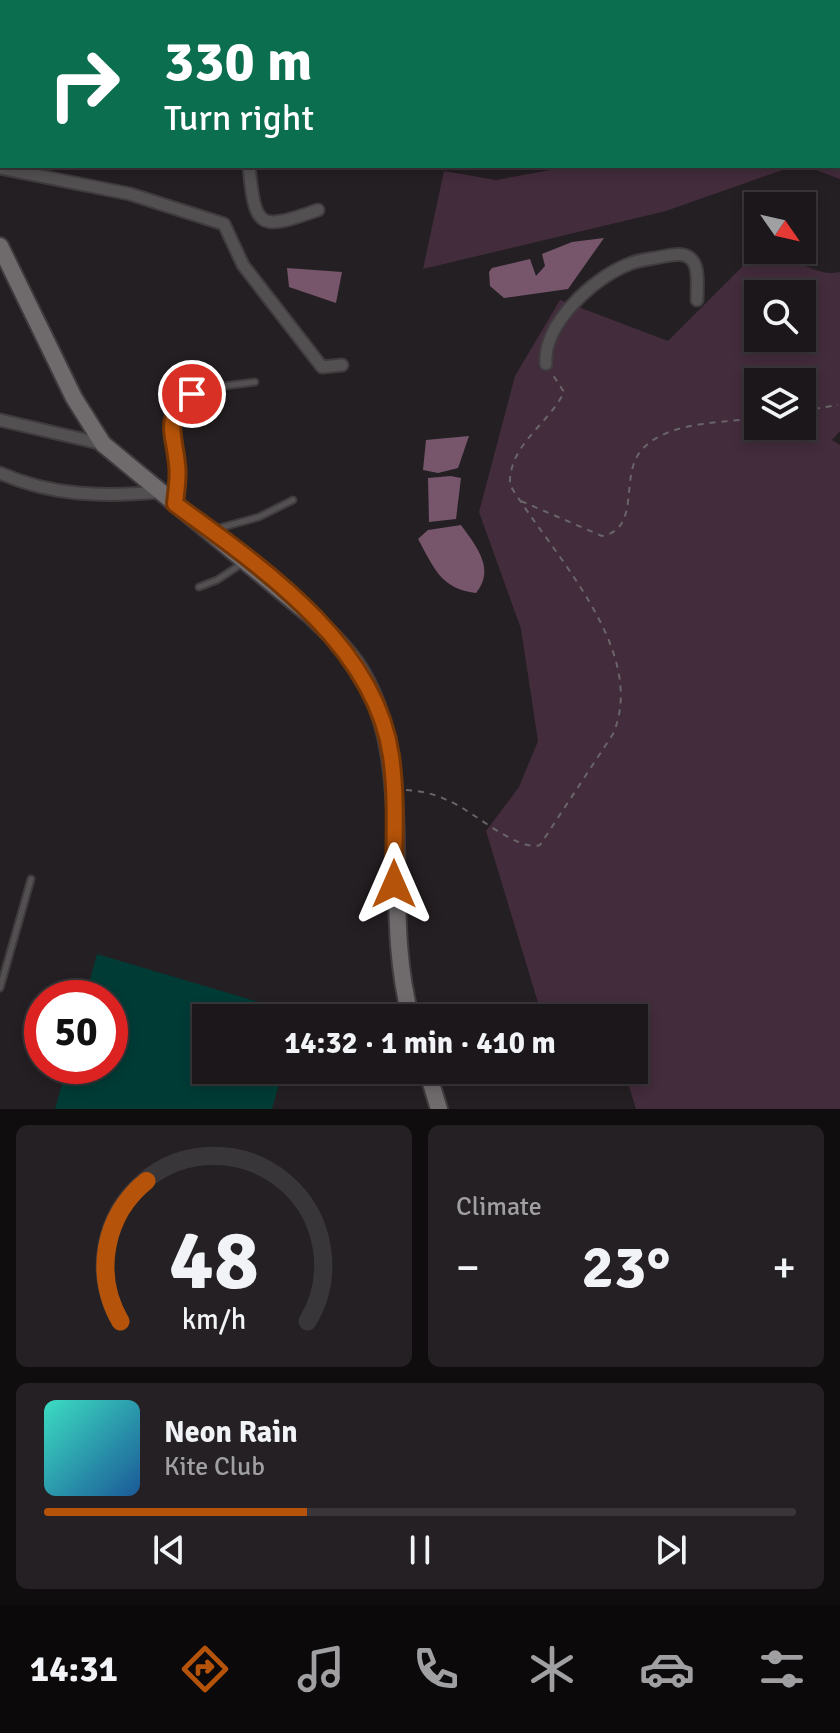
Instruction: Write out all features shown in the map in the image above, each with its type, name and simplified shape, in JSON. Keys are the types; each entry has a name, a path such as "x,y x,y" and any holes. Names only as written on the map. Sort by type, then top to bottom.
{"main road":[{"path":"0,246 74,398 103,444 247,560 310,615 356,664 383,721 391,757 397,939 407,1004"},
{"path":"431,1084 439,1109"}],"street":[{"path":"0,168 130,194 224,224 243,265 322,367 342,365"},
{"path":"249,168 255,210 265,222 277,224 318,210"},
{"path":"546,364 545,351 558,324 590,288 628,264 672,254 690,258 695,264 697,300"},
{"path":"0,420 103,444"},
{"path":"0,473 39,490 106,495 159,492"}],"lane":[{"path":"175,504 177,463 172,437 173,413 200,389 255,382"},
{"path":"212,530 259,517 293,500"},
{"path":"199,587 217,580 247,560"},
{"path":"0,988 31,879"}],"path":[{"path":"393,789 428,792 452,802 523,845 533,847 549,834 613,734 620,717 623,690 607,635 540,525 510,485 510,470 564,392 546,364"},
{"path":"816,409 838,405"},
{"path":"520,500 602,536 610,535 623,523 634,463 647,446 665,434 744,420"}],"shaded area":[{"path":"561,168 788,168 666,211 423,269 444,171 496,180"},
{"path":"810,168 840,168 840,179"},
{"path":"604,238 568,289 504,298 490,286 489,272 492,268 530,259 536,276 545,266 542,254 572,242"},
{"path":"745,264 801,264 820,272 840,272 840,431 832,440 840,445 840,1109 636,1109 628,1084 648,1084 648,1004 538,1004 486,831 519,787 538,741 521,629 479,512 515,376 560,300 668,341"},
{"path":"287,268 342,272 336,303 289,287"},
{"path":"469,436 458,468 438,473 423,470 426,440"},
{"path":"428,478 461,478 456,519 429,522"},
{"path":"461,525 478,549 484,566 482,584 476,593 446,582 434,568 418,539 428,530"}],"building":[{"path":"97,954 265,1004 192,1004 192,1084 279,1084 272,1109 55,1109 62,1084 128,1084 128,980 90,980"}],"route":[{"path":"192,394 173,413 172,437 178,476 175,504 212,530 274,583 342,646 356,664 383,721 391,757 394,884"}]}
